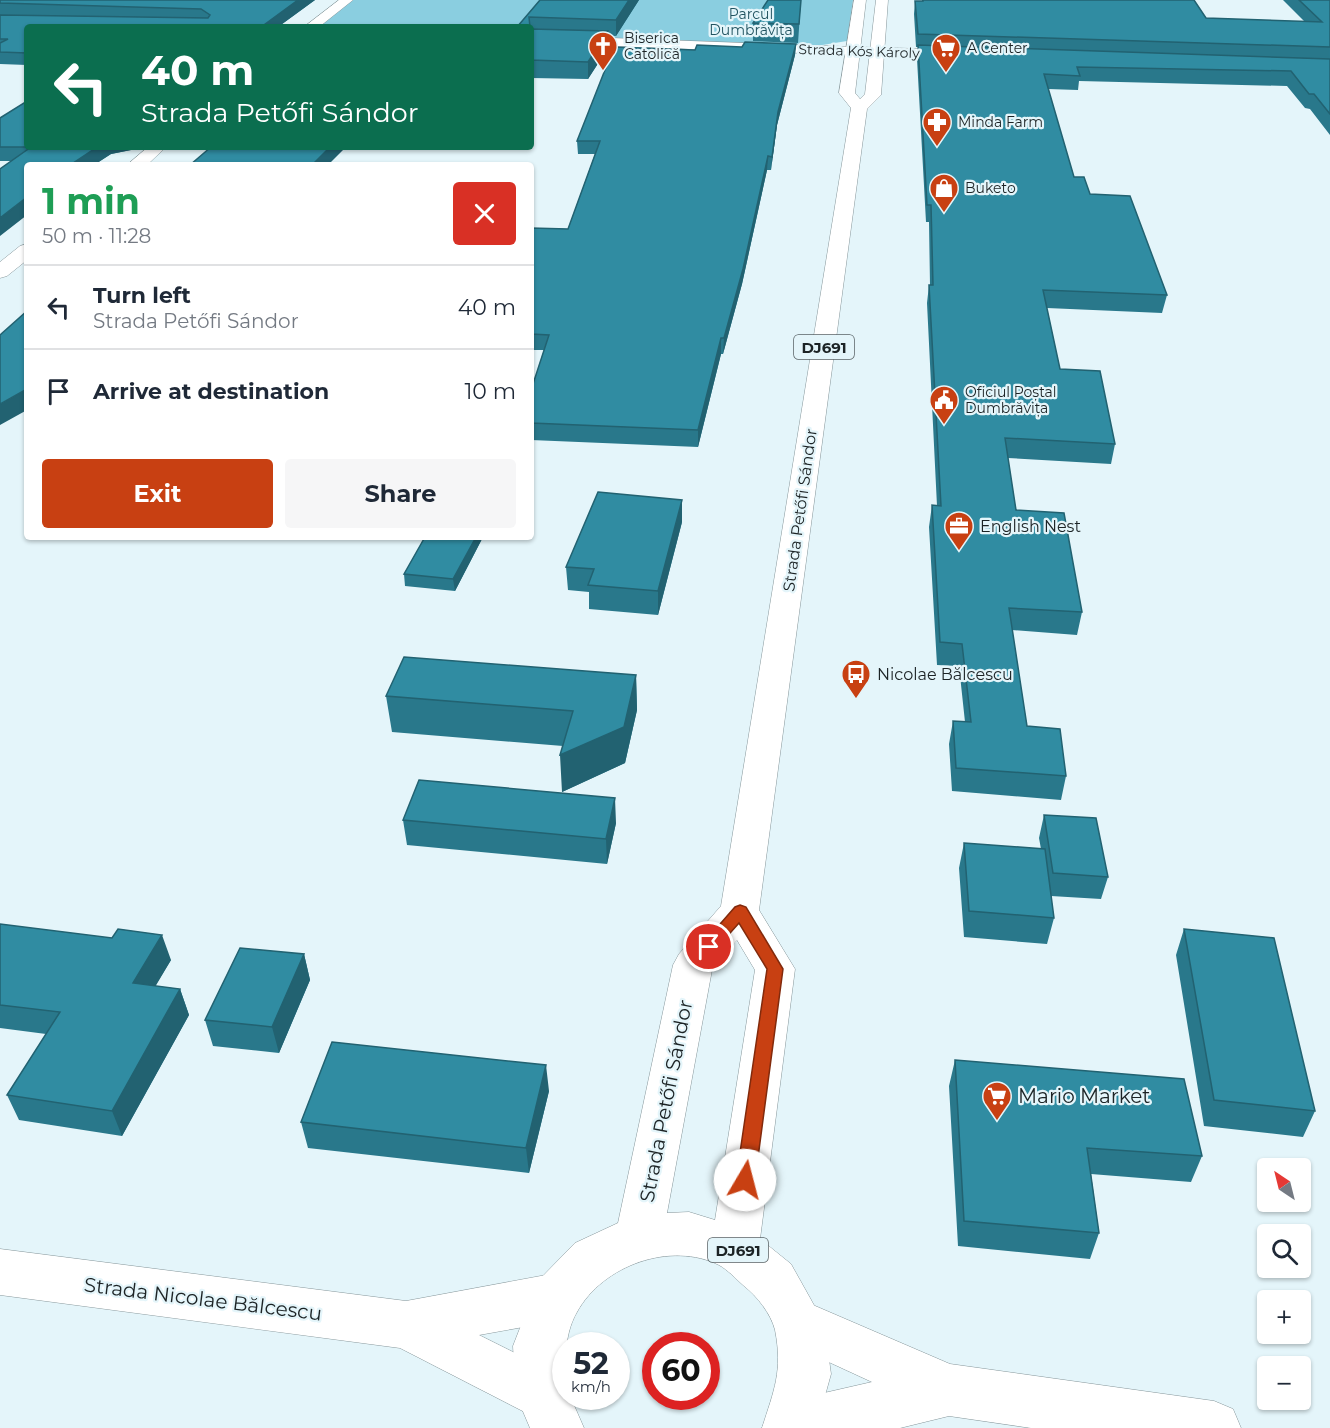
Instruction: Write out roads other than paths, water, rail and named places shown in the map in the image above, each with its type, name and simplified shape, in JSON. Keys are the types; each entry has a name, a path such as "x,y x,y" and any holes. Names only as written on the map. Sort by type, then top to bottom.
{"main road":[{"path":"315,24 347,0"},
{"path":"859,108 847,93 860,0"},
{"name":"Strada Petőfi Sándor","path":"639,1237 693,965 740,911 859,108 873,95 882,0"},
{"name":"Strada Kós Károly","path":"534,39 974,55"},
{"path":"140,162 154,150"},
{"path":"0,272 24,252"},
{"name":"DJ691","path":"735,1248 775,969 740,911"},
{"name":"DJ691","path":"550,1412 539,1346 557,1297 592,1259 639,1237 689,1234 735,1248 774,1280 799,1323 805,1374 789,1428"},
{"name":"Strada Nicolae Bălcescu","path":"0,1272 406,1325 557,1297"},
{"path":"799,1323 949,1390 1214,1428"},
{"name":"Strada Nicolae Bălcescu","path":"406,1325 550,1412"},
{"path":"789,1428 949,1390"}],"place":[{"name":"Biserica Catolică","path":"603,72"},
{"name":"A Center","path":"946,74"},
{"name":"Minda Farm","path":"937,148"},
{"name":"Buketo","path":"944,214"},
{"name":"Oficiul Poștal Dumbrăvița","path":"944,426"},
{"name":"English Nest","path":"959,552"},
{"name":"Nicolae Bălcescu","path":"856,700"},
{"name":"Mario Market","path":"997,1122"}],"park label":[{"name":"Parcul Dumbrăvița","path":"751,22"}]}
